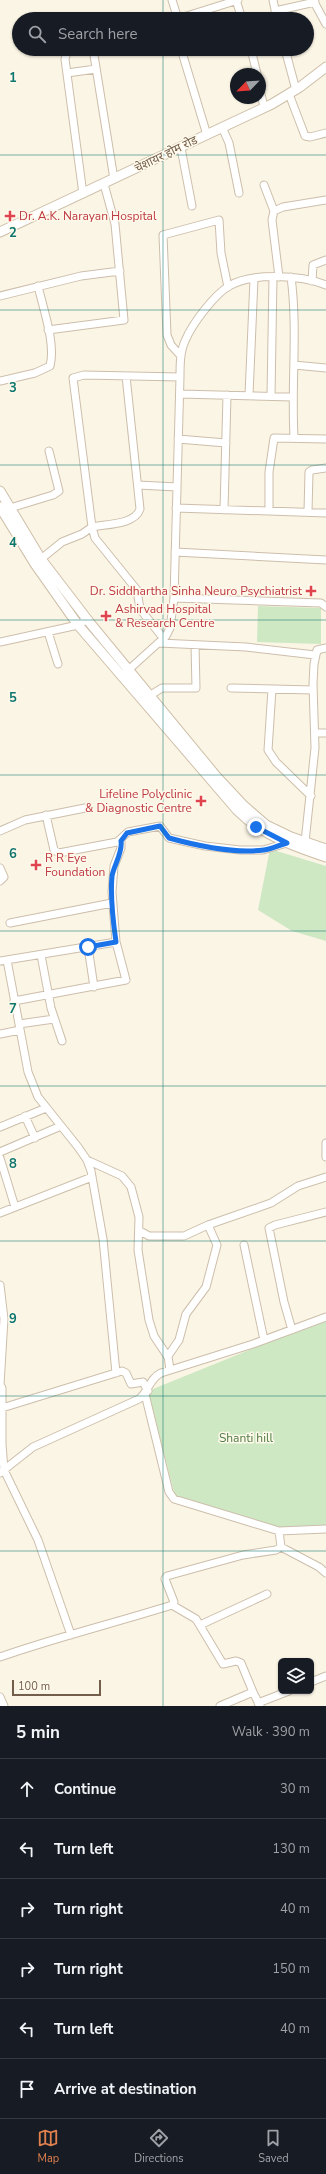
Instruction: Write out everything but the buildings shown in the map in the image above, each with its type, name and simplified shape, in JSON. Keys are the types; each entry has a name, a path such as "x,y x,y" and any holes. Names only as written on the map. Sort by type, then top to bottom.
{"main road":[{"name":"चेशायर होम रोड","path":"0,232 181,148 264,107 292,92 326,67"},
{"path":"0,491 41,559 87,619 125,673"},
{"path":"0,507 35,564 78,625 125,673 216,776 254,816 266,825 305,842 326,849"},
{"path":"151,702 245,817 266,834 326,857"}],"street":[{"path":"172,0 175,12"},
{"path":"199,12 237,0 240,12"},
{"path":"273,0 275,11 314,1 326,24"},
{"path":"65,56 83,194"},
{"path":"94,56 114,179"},
{"path":"183,56 207,134"},
{"path":"253,56 256,68"},
{"path":"286,56 292,92 305,136 310,137 326,133"},
{"path":"67,73 96,69"},
{"path":"222,127 229,143 239,193"},
{"path":"181,148 192,206"},
{"path":"48,330 124,320 114,215 104,184"},
{"path":"264,185 274,211 272,220 276,277 271,396"},
{"path":"274,211 283,207 326,200"},
{"path":"181,356 171,345 167,335 163,235 219,220 221,253 228,287"},
{"path":"312,281 313,265 326,260"},
{"path":"0,296 81,276 120,271"},
{"path":"125,673 162,641 170,628 174,598 181,356 185,341 210,304 228,287 254,279 276,277 291,277 326,285"},
{"path":"291,277 294,365 292,397 294,437"},
{"path":"249,395 254,279"},
{"path":"0,381 35,373 50,366 51,355 48,330 38,286"},
{"path":"294,365 326,368"},
{"path":"180,377 84,375 77,376 72,381 92,527 95,538 137,590 140,608 162,641 194,645 246,647 315,655"},
{"path":"41,559 62,542 82,534 92,527 136,517 140,510 126,376"},
{"path":"180,394 292,397"},
{"path":"224,510 228,395"},
{"path":"269,512 269,472 274,438 294,437 326,439"},
{"path":"178,439 226,443"},
{"path":"10,508 54,495 59,491 49,451"},
{"path":"308,512 309,472 312,470 326,468"},
{"path":"138,485 177,487"},
{"path":"176,508 326,513"},
{"path":"175,552 326,560"},
{"path":"174,598 321,603 326,607"},
{"path":"0,642 78,625 87,619"},
{"path":"48,632 58,664"},
{"path":"151,702 162,688 196,688 194,645"},
{"path":"305,842 311,796 315,733 313,690 315,655 317,650 326,648"},
{"path":"231,688 313,690"},
{"path":"272,689 268,750 276,762 311,796"},
{"path":"315,733 326,733"},
{"path":"0,831 25,820 85,808"},
{"path":"46,815 54,848 57,853 121,841"},
{"path":"14,1001 126,980 116,942 112,904 112,876 115,861 121,848 121,841 128,832 160,826 169,838 222,848 263,850 287,843"},
{"path":"0,868 4,875 0,881"},
{"path":"10,923 112,904"},
{"path":"116,942 4,960 32,1084 46,1108 87,1160 92,1177 103,1239 116,1373"},
{"path":"88,947 94,987"},
{"path":"41,955 48,995 54,1019 62,1041"},
{"path":"0,1034 19,1027 54,1019"},
{"path":"0,1127 46,1108"},
{"path":"25,1116 35,1138"},
{"path":"0,1152 61,1126"},
{"path":"326,1143 326,1158"},
{"path":"0,1158 14,1207"},
{"path":"87,1160 118,1174 129,1184 137,1205 140,1231 138,1250 149,1320 154,1336 168,1358 170,1370"},
{"path":"0,1213 92,1177"},
{"path":"140,1231 149,1236 184,1236 208,1225 277,1200 294,1188 326,1177"},
{"path":"292,1330 284,1302 269,1230 275,1225 326,1212"},
{"path":"168,1358 179,1340 186,1314 202,1295 206,1287 217,1245 208,1225"},
{"path":"244,1245 264,1340"},
{"path":"0,1285 4,1319 0,1385 2,1408 2,1471 38,1540 71,1635"},
{"path":"2,1471 33,1447 139,1399 146,1392 155,1376 264,1340 326,1317"},
{"path":"2,1408 116,1373 124,1372 131,1384 143,1382 172,1497 176,1500 279,1531 326,1529"},
{"path":"279,1531 281,1548"},
{"path":"172,1605 174,1602 164,1579 167,1576 202,1565 252,1553 281,1548 319,1567 326,1573"},
{"path":"200,1625 267,1594"},
{"path":"0,1657 71,1635 125,1621 172,1605 192,1616 200,1625 222,1663 226,1664 236,1661 241,1663 259,1705 283,1694"},
{"path":"314,1681 326,1676"},
{"path":"220,1706 253,1692"},
{"path":"0,1697 4,1706"}],"green space":[{"path":"258,606 321,608 321,644 257,642"},
{"path":"270,849 326,866 326,941 292,931 258,910"},
{"name":"Shanti hill","path":"326,1319 326,1532 275,1529 176,1500 148,1391"}],"place":[{"name":"Dr. A.K. Narayan Hospital","path":"10,216"},
{"name":"Dr. Siddhartha Sinha Neuro Psychiatrist","path":"311,591"},
{"name":"Ashirvad Hospital & Research Centre","path":"106,616"},
{"name":"Lifeline Polyclinic & Diagnostic Centre","path":"201,801"},
{"name":"R R Eye Foundation","path":"36,865"}],"route":[{"path":"88,947 116,942 112,876 115,861 121,848 121,841 127,833 162,826 169,838 205,846 255,851 270,849 287,843 266,834 256,827"}]}
